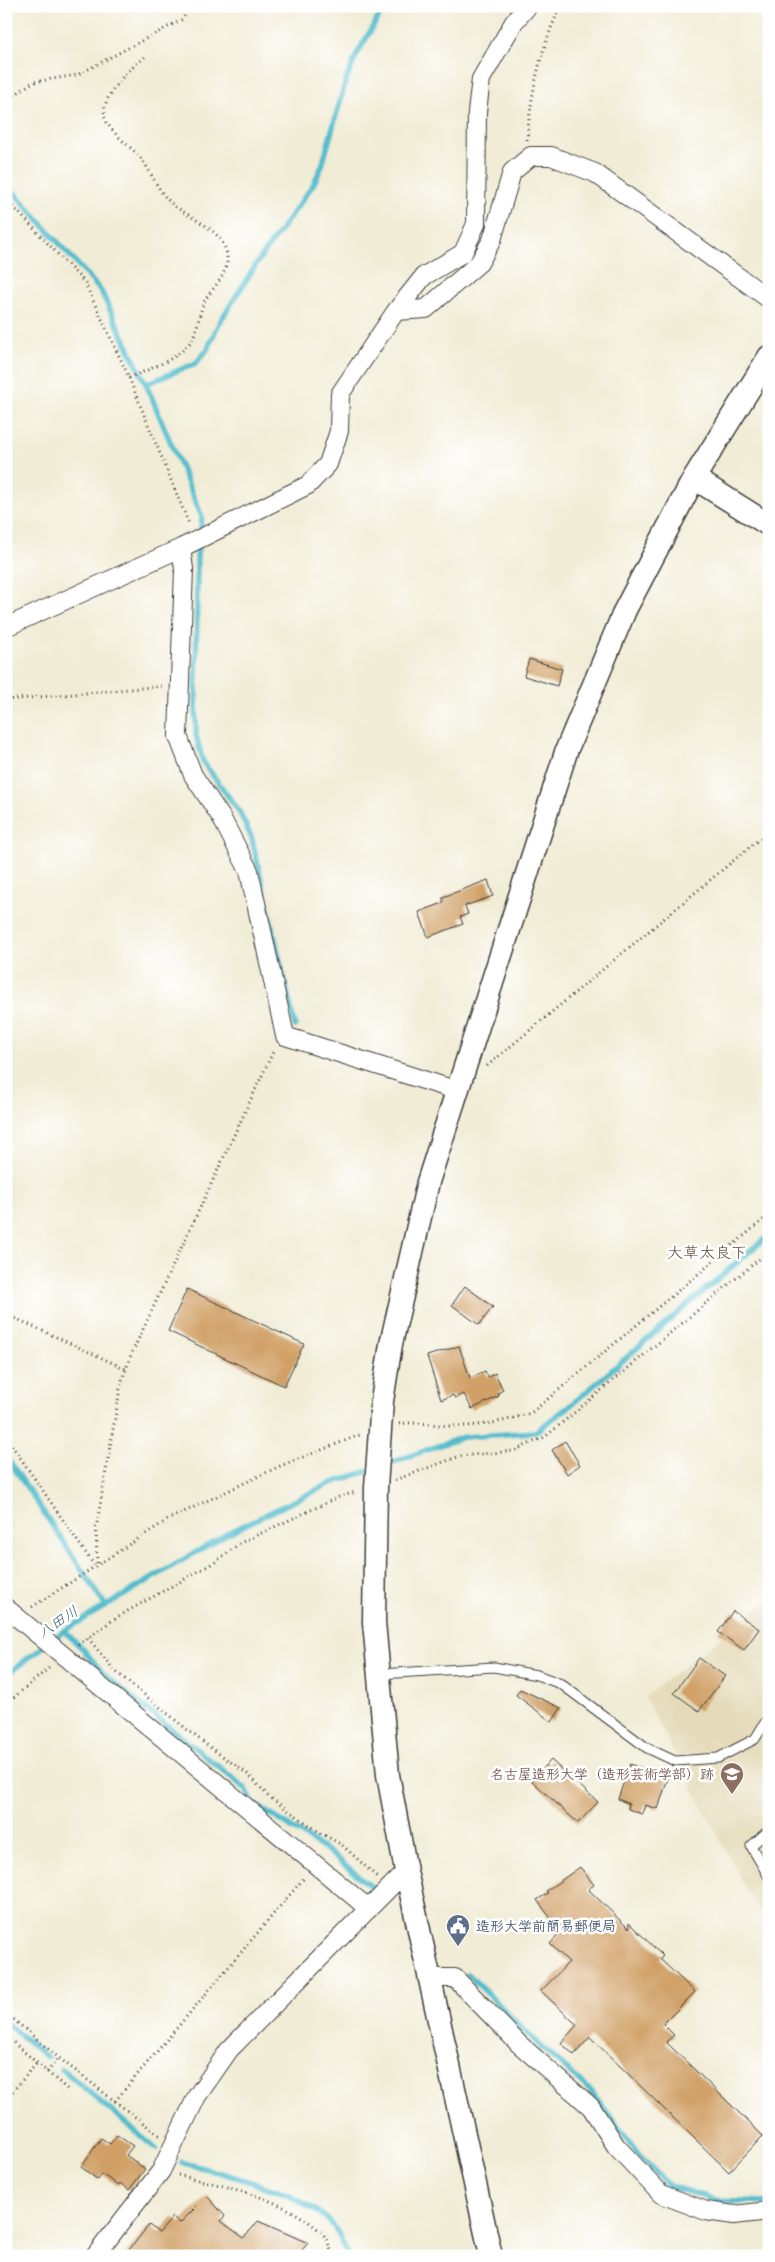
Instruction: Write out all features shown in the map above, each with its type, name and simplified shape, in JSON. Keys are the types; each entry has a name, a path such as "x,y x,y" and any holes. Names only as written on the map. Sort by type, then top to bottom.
{"street":[{"path":"6,627 187,545 308,485 328,464 339,430 340,394 396,311 424,276 463,253 476,224 477,112 481,79 514,22 528,6"},
{"path":"396,311 426,309 479,263 492,240 512,172 530,156 551,156 595,173 769,299"},
{"path":"491,2256 406,1871 388,1774 374,1622 376,1487 391,1344 428,1182 566,749 625,610 694,478 769,357"},
{"path":"694,478 769,524"},
{"path":"187,545 184,568 178,736 193,775 221,817 249,871 285,1036 458,1090"},
{"path":"6,1608 369,1909"},
{"path":"95,2256 161,2171 197,2096 230,2050 406,1871"},
{"path":"429,1978 455,1978 519,2044 590,2108 616,2146 661,2194 706,2211 734,2215 769,2211"}],"lane":[{"path":"379,1674 494,1667 537,1674 561,1684 647,1748 675,1761 718,1758 755,1739 769,1716"},
{"path":"769,1830 751,1846 769,1876"}],"path":[{"path":"6,101 33,82 45,78 65,79 94,66 183,19 189,6"},
{"path":"530,156 527,140 530,108 543,49 561,6"},
{"path":"129,378 178,354 194,336 203,303 220,280 225,266 226,251 218,238 206,226 169,201 142,160 106,120 104,109 117,84 145,57"},
{"path":"6,199 85,283 129,378 188,517 187,545"},
{"path":"6,700 169,685"},
{"path":"458,1090 769,831"},
{"path":"6,1437 95,1564 96,1529 121,1383 126,1369 277,1043 285,1036"},
{"path":"6,1704 64,1655 117,1617 215,1562 242,1542 339,1497 376,1487 460,1456 513,1451 545,1437 769,1251"},
{"path":"6,1314 126,1369"},
{"path":"88,1638 115,1671 204,1743 249,1775 268,1796 319,1832 342,1845 379,1878 387,1891"},
{"path":"115,2101 315,1864"},
{"path":"6,2014 59,2058 174,2146"},
{"path":"6,2036 67,2089"},
{"path":"47,2072 59,2058"},
{"path":"6,2099 37,2063"},
{"path":"161,2171 217,2184 282,2204 323,2233 333,2256"}],"shaded area":[{"name":"名古屋造形大学（造形芸術学部）跡","path":"769,1599 769,1924 748,1893 645,1697"}],"building":[{"path":"529,659 562,669 557,686 524,676"},
{"path":"488,880 493,896 465,906 468,914 460,917 463,924 428,937 419,912 443,903 443,897"},
{"path":"465,1286 493,1307 479,1325 452,1305"},
{"path":"187,1289 304,1344 284,1386 168,1331"},
{"path":"459,1346 470,1378 485,1371 488,1377 495,1373 503,1390 498,1393 499,1396 472,1409 464,1394 455,1398 453,1395 441,1400 427,1356"},
{"path":"565,1441 580,1465 567,1474 552,1450"},
{"path":"733,1611 759,1629 744,1650 718,1632"},
{"path":"699,1658 725,1676 699,1711 674,1693"},
{"path":"520,1689 561,1708 552,1722 516,1695"},
{"path":"551,1760 598,1802 578,1823 532,1781"},
{"path":"630,1764 668,1778 658,1809 645,1805 642,1814 628,1809 629,1804 618,1799"},
{"path":"580,1867 594,1885 588,1889 629,1929 629,1923 663,1956 660,1959 695,1992 663,2024 674,2035 666,2042 763,2136 729,2172 590,2037 574,2055 561,2043 577,2025 541,1991 569,1962 550,1944 561,1932 537,1900 548,1893 546,1891"},
{"path":"117,2135 133,2146 126,2155 145,2169 129,2190 120,2183 118,2186 102,2174 98,2180 81,2167 101,2138 110,2144"},
{"path":"207,2196 225,2216 221,2221 244,2238 258,2221 308,2243 297,2256 124,2256 149,2225 159,2233 173,2217 180,2223"}],"waterway":[{"path":"295,1026 252,839 239,811 203,762 196,735 197,557 202,517 146,384 196,363 207,350 219,323 257,263 313,185 322,166 346,80 357,54 385,6"},
{"path":"6,183 101,291 146,384"},
{"path":"382,1466 463,1437 535,1432 571,1405 769,1235"},
{"path":"6,1456 106,1606"},
{"name":"八田川","path":"6,1675 64,1631 228,1533 329,1484 371,1470"},
{"name":"八田川","path":"64,1631 83,1649 105,1676 245,1788 253,1803 329,1852 373,1888"},
{"path":"468,1974 535,2041 592,2092 639,2155 669,2186 717,2200 769,2202"},
{"path":"6,2023 47,2057"},
{"path":"62,2069 156,2149"},
{"path":"181,2162 264,2186 307,2205 323,2216 335,2228 348,2256"}],"place":[{"name":"名古屋造形大学（造形芸術学部）跡","path":"732,1795"},
{"name":"造形大学前簡易郵便局","path":"458,1947"}],"district":[{"name":"大草太良下","path":"707,1252"}]}
